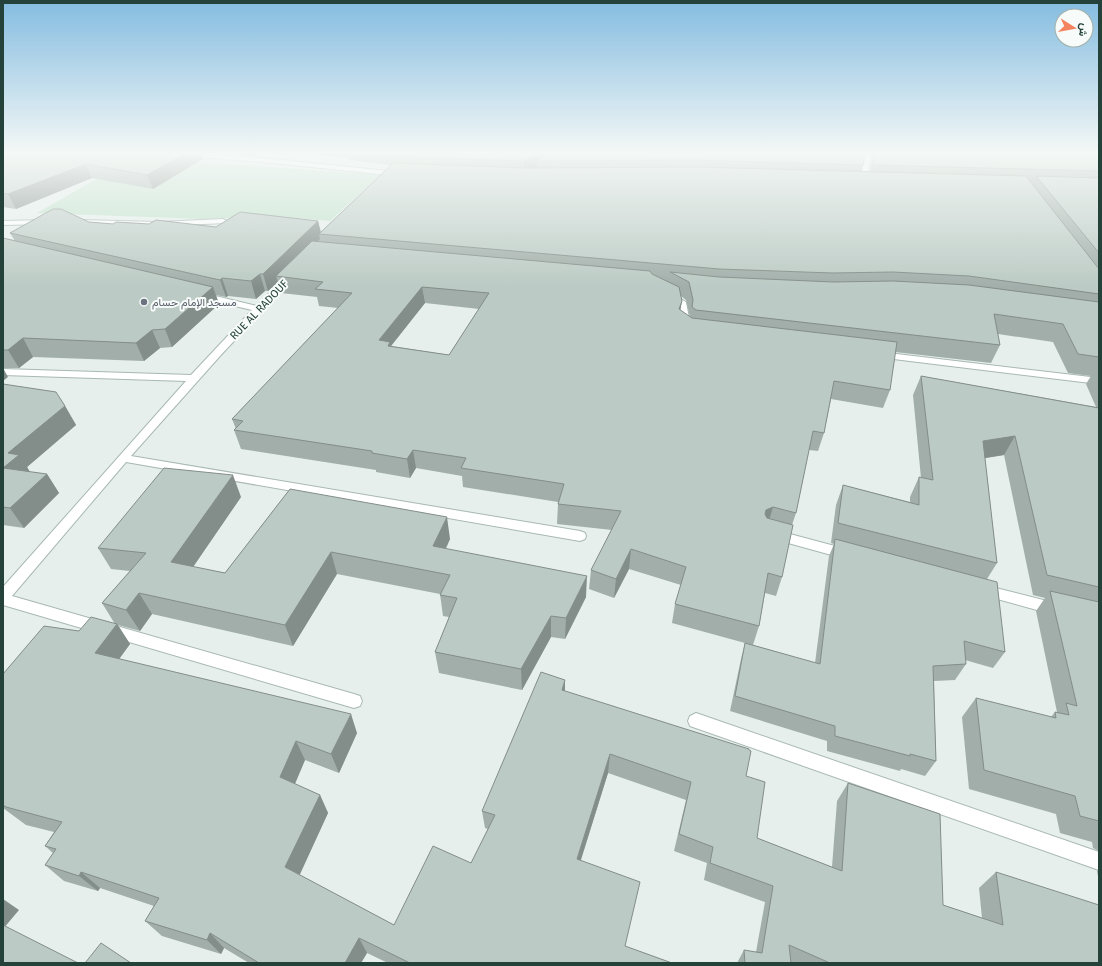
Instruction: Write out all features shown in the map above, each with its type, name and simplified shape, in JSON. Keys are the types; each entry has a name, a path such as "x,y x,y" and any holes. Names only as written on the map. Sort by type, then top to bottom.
{"street":[{"path":"3,223 56,222"},
{"path":"71,222 158,224 224,222"},
{"name":"RUE AL RADOUF","path":"3,598 123,458 258,309 297,270"},
{"path":"663,286 682,302 685,318 683,326 690,331"},
{"path":"192,294 258,309"},
{"path":"874,354 1099,381"},
{"path":"3,372 195,378"},
{"path":"123,458 580,536"},
{"path":"767,533 858,557"},
{"path":"972,587 1070,612"},
{"path":"3,598 354,702"},
{"path":"696,721 1099,861"}],"green space":[{"path":"63,198 355,198 330,221 277,216 204,219 37,213"}],"building":[{"path":"356,198 1043,198 1099,269 1099,294 969,276 893,272 833,273 719,269 319,234"},
{"path":"1054,198 1099,198 1099,253"},
{"path":"53,209 61,209 89,222 113,224 116,222 149,224 156,220 216,227 240,212 318,221 263,274 260,274 251,281 222,278 220,280 10,233"},
{"path":"3,238 213,287 165,329 152,330 136,343 23,338 8,350 3,350"},
{"path":"312,241 650,271 652,274 679,287 682,301 679,309 692,318 897,342 890,390 834,381 824,433 813,431 796,513 773,507 766,510 765,514 767,518 793,525 782,577 768,573 759,626 675,604 686,567 631,549 616,579 591,570 621,511 558,504 564,484 461,468 466,458 413,450 407,459 372,453 372,451 234,430 243,421 232,419 352,293 315,289 323,282 276,276","holes":["422,287 489,293 449,355 388,346 390,342 379,340"]},
{"path":"670,272 719,277 833,282 893,281 969,285 1099,302 1099,357 1078,354 1063,324 994,314 1000,345 696,310 692,307 693,300 689,282"},
{"path":"921,376 1099,408 1099,587 1047,575 1015,436 983,441 997,563 838,523 843,485 919,505 919,477 933,480"},
{"path":"3,384 56,392 65,406 8,453 19,455 3,468"},
{"path":"3,468 47,474 10,508 3,507"},
{"path":"164,468 233,475 171,562 225,573 290,489 447,517 433,546 587,576 566,618 551,616 521,669 435,652 457,598 440,595 450,575 331,552 285,625 139,593 126,610 102,603 146,553 98,548"},
{"path":"835,539 997,582 1005,652 964,641 966,664 933,666 936,761 910,754 910,756 835,736 835,726 735,696 745,643 820,664"},
{"path":"1050,591 1099,602 1099,821 1080,816 1075,796 984,770 976,698 1056,718 1055,712 1069,715 1066,703 1077,706"},
{"path":"91,617 117,624 95,653 351,714 331,754 296,741 280,777 320,795 285,867 394,925 433,846 471,863 495,815 482,811 541,672 565,680 562,690 749,749 751,751 746,776 765,782 757,838 842,871 848,783 940,814 943,905 1003,925 996,872 1099,905 1099,963 830,963 789,945 791,963 745,963 744,950 762,953 773,886 710,863 713,847 679,834 691,782 610,754 577,859 640,882 625,946 672,963 410,963 359,938 345,963 259,963 210,933 207,940 145,921 159,898 81,872 79,876 45,865 56,849 45,846 62,822 3,805 3,674 44,626 79,631"},
{"path":"3,925 78,963 3,963"},
{"path":"101,943 131,963 85,963"}],"place":[{"name":"مسجد الإمام حسام","path":"144,302"}]}
